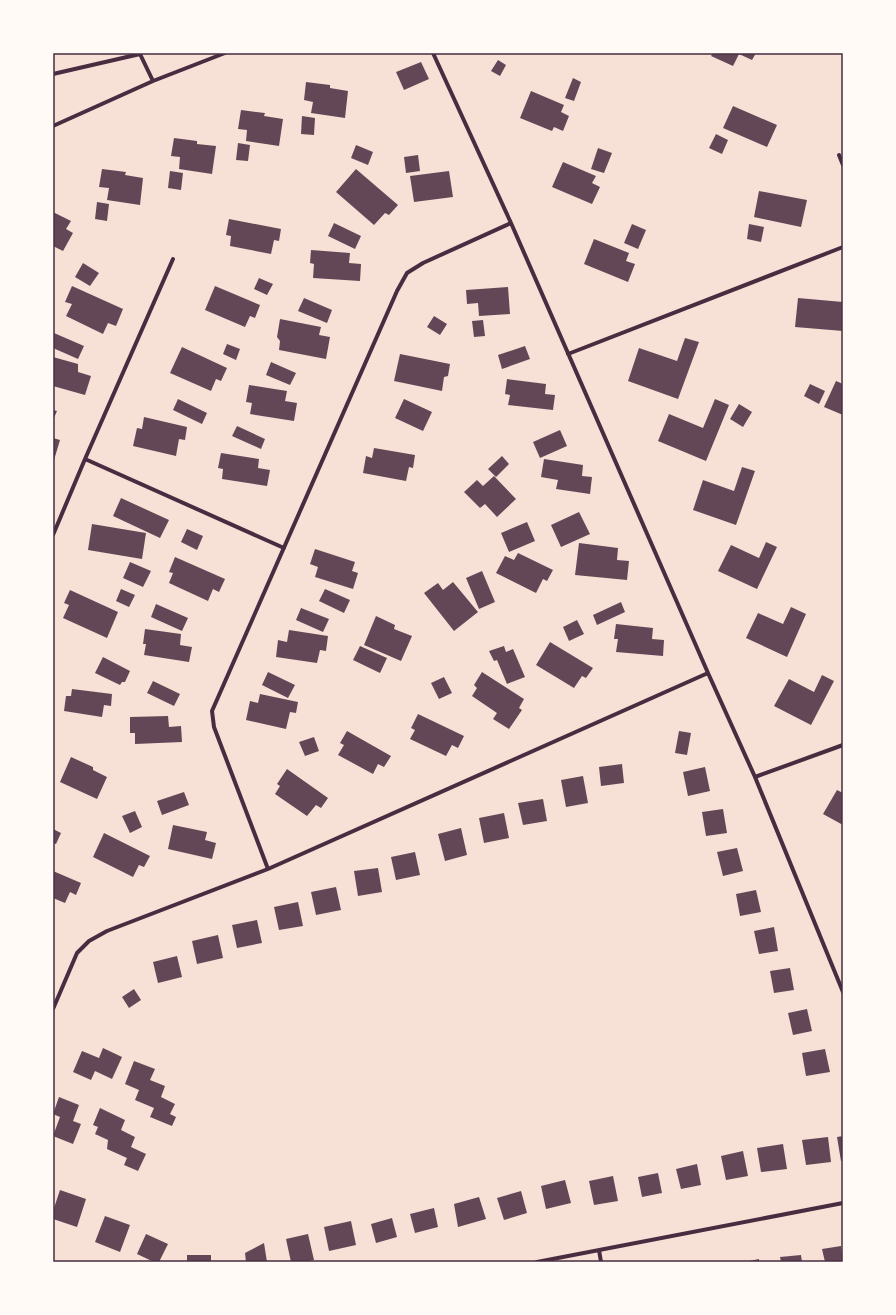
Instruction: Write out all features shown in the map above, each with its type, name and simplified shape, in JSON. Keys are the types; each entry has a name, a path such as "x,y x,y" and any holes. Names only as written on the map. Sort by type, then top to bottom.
{"street":[{"path":"53,126 153,81 225,53"},
{"path":"433,53 511,223 755,777 843,992"},
{"path":"53,74 141,54 153,81"},
{"path":"839,155 843,166"},
{"path":"268,869 214,727 212,711 397,291 408,272 423,263 511,223"},
{"path":"568,354 843,246"},
{"path":"53,535 173,259"},
{"path":"85,459 284,548"},
{"path":"53,1009 77,953 89,942 107,931 268,869 708,673"},
{"path":"755,777 843,744"},
{"path":"537,1262 843,1202"},
{"path":"599,1250 601,1262"}],"building":[{"path":"713,53 756,53 752,60 739,54 733,66 711,56"},
{"path":"498,60 506,65 500,76 491,71"},
{"path":"421,62 429,79 404,90 396,72"},
{"path":"573,78 581,82 574,101 565,98"},
{"path":"306,82 330,85 330,88 348,91 345,118 311,113 313,102 304,100"},
{"path":"531,91 564,105 561,112 569,116 563,131 554,127 552,131 520,118"},
{"path":"733,106 777,125 767,147 723,128"},
{"path":"241,110 265,113 264,116 283,119 279,146 246,141 247,130 238,129"},
{"path":"302,116 315,118 314,135 301,134"},
{"path":"716,134 728,140 722,154 709,148"},
{"path":"174,138 197,141 197,144 216,146 212,174 179,169 180,157 171,156"},
{"path":"238,143 250,145 248,161 236,160"},
{"path":"356,145 373,152 368,165 351,158"},
{"path":"598,148 612,153 604,173 591,169"},
{"path":"418,155 420,171 406,173 404,157"},
{"path":"563,162 596,176 592,183 600,187 592,204 552,187"},
{"path":"102,169 126,172 125,175 143,178 140,205 107,200 109,188 99,187"},
{"path":"356,169 398,205 389,215 385,213 374,225 336,192"},
{"path":"170,171 183,173 181,190 168,188"},
{"path":"449,171 453,197 414,202 410,176"},
{"path":"759,191 807,200 801,227 754,217"},
{"path":"97,202 109,204 107,221 95,219"},
{"path":"53,212 71,221 66,229 73,233 63,251 53,246"},
{"path":"229,219 281,229 279,241 274,240 271,254 230,246 231,236 226,235"},
{"path":"334,223 361,236 355,249 328,236"},
{"path":"632,224 646,230 638,249 624,243"},
{"path":"749,224 764,227 761,242 747,239"},
{"path":"594,239 629,253 626,261 635,264 628,282 584,264"},
{"path":"311,250 350,253 349,263 361,264 360,281 313,278 314,264 310,263"},
{"path":"83,263 99,273 90,286 75,277"},
{"path":"259,278 273,284 267,295 254,289"},
{"path":"72,286 123,309 116,326 108,323 103,334 66,316 72,304 65,302"},
{"path":"215,286 260,305 255,318 250,316 245,327 205,310"},
{"path":"508,287 510,314 479,316 478,303 467,304 466,290"},
{"path":"304,298 332,310 327,323 298,311"},
{"path":"798,298 843,302 843,331 795,327"},
{"path":"434,316 447,324 440,335 427,327"},
{"path":"280,319 321,327 319,335 330,337 326,359 279,350 280,341 277,337"},
{"path":"483,320 485,336 474,337 472,321"},
{"path":"54,333 84,346 78,359 53,348"},
{"path":"685,338 699,342 678,399 628,381 639,348 677,361"},
{"path":"227,344 240,349 236,360 223,354"},
{"path":"525,346 530,359 502,369 498,355"},
{"path":"182,347 227,368 221,381 216,379 211,391 170,373"},
{"path":"400,354 450,364 448,376 444,377 442,391 394,381"},
{"path":"53,357 78,364 78,372 91,376 85,395 53,386"},
{"path":"271,362 296,373 290,385 266,375"},
{"path":"507,379 546,384 545,394 555,395 553,410 508,405 510,395 505,394"},
{"path":"836,381 843,384 843,415 824,407"},
{"path":"810,384 825,391 819,404 804,396"},
{"path":"249,385 287,391 285,401 297,403 294,421 250,414 252,403 246,402"},
{"path":"178,399 207,413 202,424 173,410"},
{"path":"404,399 432,412 423,431 395,418"},
{"path":"715,399 729,405 706,461 658,441 669,414 703,428"},
{"path":"739,404 752,412 743,427 730,419"},
{"path":"53,410 57,411 53,420"},
{"path":"144,417 187,427 185,440 179,439 176,456 133,446 137,428 142,429"},
{"path":"237,426 265,439 261,449 232,436"},
{"path":"560,430 567,446 540,458 533,442"},
{"path":"53,438 60,440 54,460 53,460"},
{"path":"374,448 415,455 413,468 409,467 406,481 363,473 366,456 372,458"},
{"path":"221,453 259,459 258,468 270,470 267,486 222,479 223,469 218,468"},
{"path":"502,456 509,464 496,477 488,469"},
{"path":"544,459 583,465 582,476 592,477 590,494 556,489 558,480 541,477"},
{"path":"742,467 755,471 736,525 693,510 703,480 734,491"},
{"path":"494,476 516,499 497,517 485,504 480,508 464,492 477,480 483,486"},
{"path":"121,498 169,520 160,538 113,516"},
{"path":"579,512 590,534 561,547 551,525"},
{"path":"527,522 535,541 509,552 501,533"},
{"path":"92,524 146,533 142,559 88,550"},
{"path":"187,529 203,536 197,550 181,542"},
{"path":"766,542 777,547 757,589 718,571 731,545 759,558"},
{"path":"579,543 618,548 617,560 629,561 627,580 575,575"},
{"path":"315,549 355,562 352,571 358,573 353,589 315,577 318,567 310,564"},
{"path":"518,553 553,570 547,581 543,579 536,593 496,573 505,556 514,560"},
{"path":"175,557 225,579 219,592 213,589 208,601 169,583 173,573 169,572"},
{"path":"130,562 151,571 143,587 123,578"},
{"path":"482,571 495,602 479,609 466,578"},
{"path":"453,582 478,612 454,631 424,593 438,583 443,590"},
{"path":"121,589 135,595 129,607 116,601"},
{"path":"325,589 350,600 344,613 319,601"},
{"path":"70,590 118,612 107,638 63,618 69,605 64,603"},
{"path":"621,602 625,612 597,625 593,615"},
{"path":"156,604 188,618 182,631 151,617"},
{"path":"791,607 806,614 787,657 746,638 758,613 783,624"},
{"path":"301,608 329,619 323,632 296,620"},
{"path":"376,616 395,625 394,629 412,636 401,661 364,645"},
{"path":"577,620 584,634 569,641 563,627"},
{"path":"616,624 653,628 652,639 664,640 663,656 616,652 618,639 614,639"},
{"path":"145,629 181,634 180,645 192,647 189,662 144,655 146,644 143,644"},
{"path":"289,630 328,636 326,651 320,650 317,663 276,657 278,640 287,642"},
{"path":"550,642 593,668 586,678 582,676 574,688 536,665"},
{"path":"360,646 387,658 380,673 353,660"},
{"path":"504,646 506,652 513,649 525,677 507,684 497,660 494,661 489,651"},
{"path":"103,657 130,671 125,682 122,682 120,685 95,673"},
{"path":"268,672 295,685 288,698 262,685"},
{"path":"482,672 524,699 519,708 522,710 509,729 493,719 497,713 472,696 477,688 474,685"},
{"path":"822,675 834,681 811,725 774,706 789,679 814,692"},
{"path":"444,677 452,693 439,699 431,683"},
{"path":"153,681 180,694 174,706 147,693"},
{"path":"72,689 112,694 111,706 104,705 102,717 64,711 66,696 71,696"},
{"path":"260,694 298,702 296,713 290,712 286,729 246,720 250,701 258,703"},
{"path":"418,714 464,736 458,748 452,745 446,756 410,739 415,730 411,728"},
{"path":"168,716 169,727 181,726 182,742 135,744 135,733 130,733 130,717"},
{"path":"347,731 391,756 384,767 378,764 373,774 338,755 344,745 340,743"},
{"path":"679,731 691,733 687,755 675,753"},
{"path":"314,737 319,751 305,756 299,742"},
{"path":"71,757 93,767 93,770 107,777 97,799 60,782"},
{"path":"622,764 624,783 601,786 599,767"},
{"path":"705,767 710,791 688,796 683,772"},
{"path":"287,769 328,798 321,808 316,805 307,816 275,794 280,786 277,784"},
{"path":"583,776 588,803 566,807 561,780"},
{"path":"837,790 843,793 843,825 823,814"},
{"path":"184,792 189,805 162,815 157,801"},
{"path":"543,799 547,821 523,825 518,803"},
{"path":"723,809 727,833 706,836 702,812"},
{"path":"135,811 142,827 130,833 122,816"},
{"path":"504,813 509,838 484,843 479,818"},
{"path":"173,825 207,832 205,840 216,843 212,859 168,849"},
{"path":"461,828 467,855 445,861 438,834"},
{"path":"53,829 61,833 56,844 53,843"},
{"path":"104,833 150,856 144,867 139,865 133,877 93,857"},
{"path":"737,848 743,871 723,876 717,852"},
{"path":"415,852 420,875 396,880 391,857"},
{"path":"378,868 382,892 358,896 354,871"},
{"path":"53,871 81,883 76,895 70,892 65,903 53,898"},
{"path":"336,887 341,910 316,915 311,892"},
{"path":"756,890 761,912 740,916 736,894"},
{"path":"298,902 303,926 279,930 274,907"},
{"path":"257,920 262,943 237,948 232,925"},
{"path":"774,927 778,951 759,954 754,931"},
{"path":"218,935 223,958 197,964 192,941"},
{"path":"177,956 182,977 158,983 153,962"},
{"path":"790,968 794,990 774,993 770,971"},
{"path":"134,989 141,1000 129,1008 122,997"},
{"path":"807,1009 812,1031 793,1035 788,1013"},
{"path":"103,1048 122,1057 112,1079 95,1071 91,1080 73,1072 82,1051 99,1058"},
{"path":"825,1049 830,1072 806,1076 802,1053"},
{"path":"134,1061 155,1069 150,1080 165,1086 161,1097 175,1104 170,1114 176,1117 172,1126 150,1117 154,1108 135,1100 139,1090 125,1084"},
{"path":"59,1097 79,1105 73,1121 81,1124 73,1144 53,1136 60,1117 53,1114"},
{"path":"100,1108 125,1120 121,1130 135,1137 131,1147 146,1154 138,1171 124,1165 127,1158 107,1149 108,1140 95,1134 98,1127 93,1125"},
{"path":"843,1136 843,1161 841,1161 837,1137"},
{"path":"828,1137 831,1162 806,1165 802,1140"},
{"path":"783,1144 787,1169 761,1172 757,1148"},
{"path":"743,1151 748,1176 726,1180 721,1156"},
{"path":"697,1164 701,1185 681,1189 676,1169"},
{"path":"658,1173 662,1193 642,1197 638,1177"},
{"path":"613,1176 618,1201 594,1205 589,1181"},
{"path":"565,1180 571,1203 546,1209 541,1186"},
{"path":"60,1190 86,1199 77,1227 53,1219 53,1211"},
{"path":"521,1191 527,1213 504,1220 497,1198"},
{"path":"479,1197 486,1219 458,1227 454,1204"},
{"path":"434,1208 438,1227 415,1233 410,1214"},
{"path":"105,1216 130,1225 120,1252 95,1242"},
{"path":"392,1218 397,1237 376,1243 371,1224"},
{"path":"351,1221 356,1245 329,1251 324,1227"},
{"path":"146,1234 168,1244 159,1262 154,1262 137,1254"},
{"path":"308,1234 314,1260 291,1262 286,1239"},
{"path":"264,1243 267,1262 246,1262 245,1253"},
{"path":"841,1246 843,1262 825,1262 822,1249"},
{"path":"187,1255 211,1255 211,1262 187,1262"},
{"path":"801,1255 802,1262 781,1262 780,1257"},
{"path":"759,1259 759,1262 749,1262 749,1261"}]}
